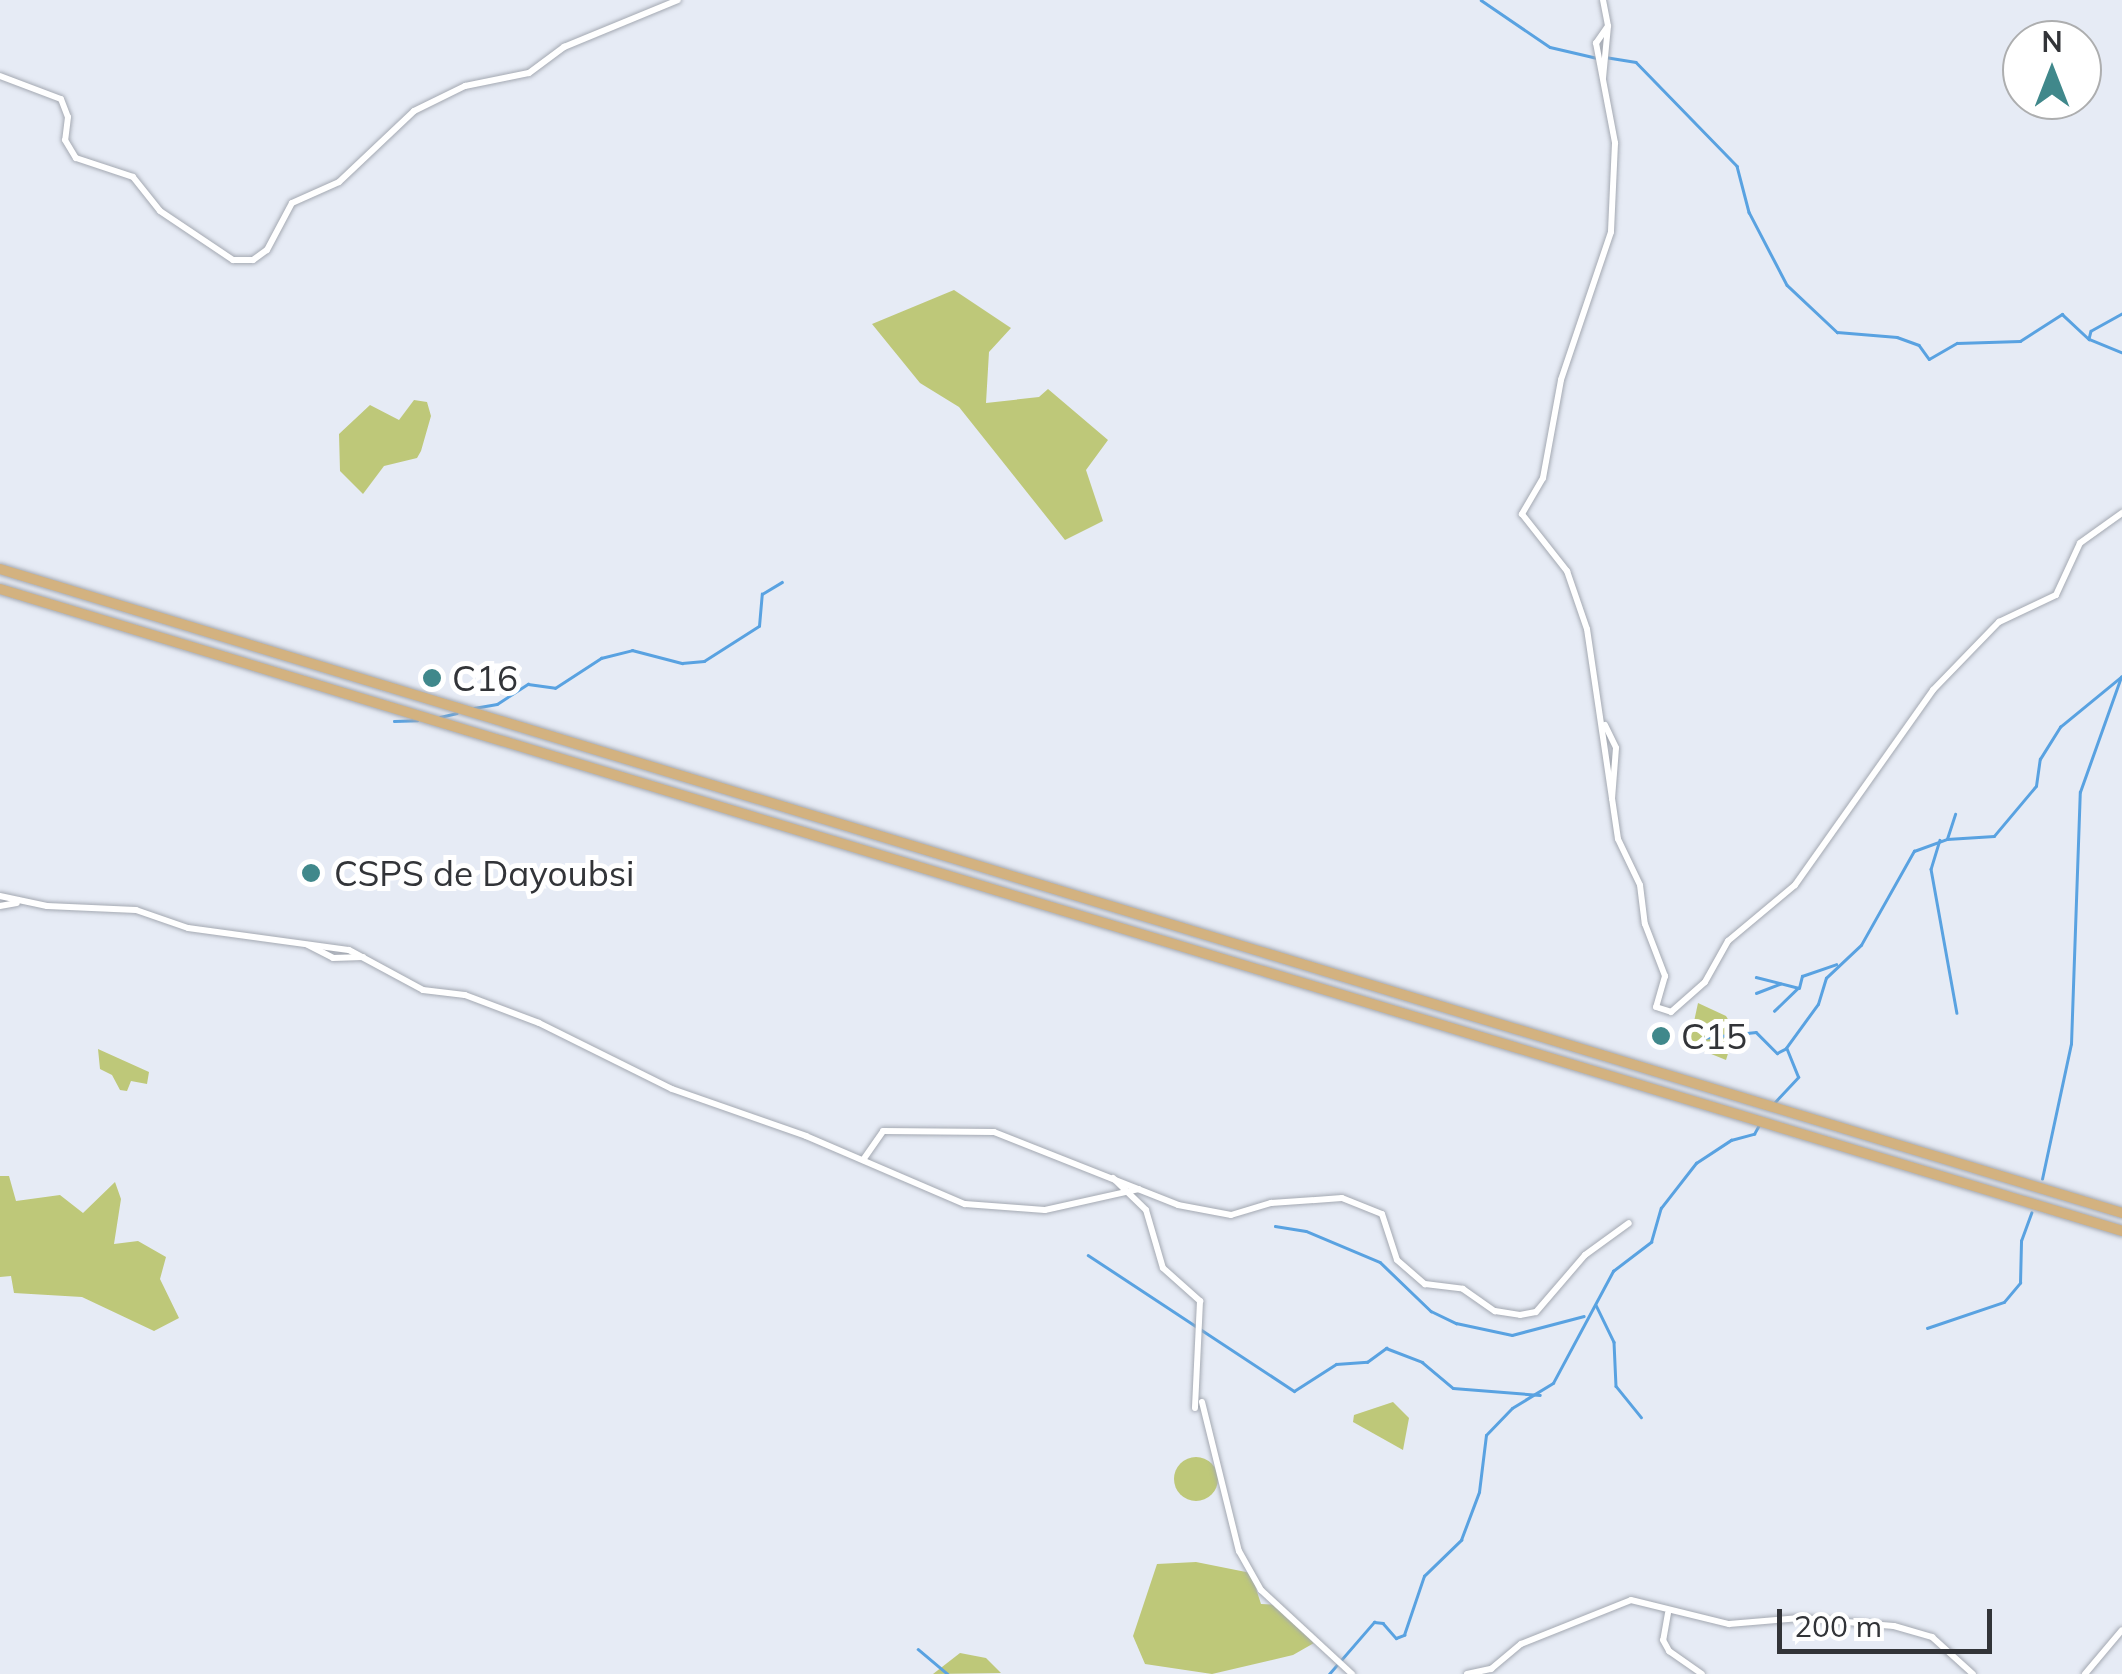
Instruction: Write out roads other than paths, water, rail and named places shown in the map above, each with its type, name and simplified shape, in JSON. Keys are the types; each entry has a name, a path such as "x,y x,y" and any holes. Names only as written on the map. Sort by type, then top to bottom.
{"highway":[{"path":"0,568 2122,1212"},
{"path":"0,589 2122,1231"}],"street":[{"path":"0,76 60,99 68,117 65,140 76,158 133,177 160,212 233,260 253,260 267,250 292,203 339,182 414,111 465,86 529,73 564,47 678,0"},
{"path":"1602,84 1608,26 1603,0"},
{"path":"1608,26 1596,43 1615,143 1610,232 1560,380 1543,478 1522,514 1572,580 1602,719 1616,748 1612,806 1665,976 1656,1008 1672,1012 1704,982 1728,942 1794,884 1933,690 1999,622 2056,595 2080,543 2122,513"},
{"path":"0,896 24,902 136,910 188,928 303,942 333,958 363,957 423,990 465,995 539,1022 672,1089 864,1160 966,1204 1045,1210 1140,1188"},
{"path":"0,906 24,902"},
{"path":"864,1160 883,1131 994,1132 1178,1206 1231,1215 1271,1203 1333,1198 1374,1208 1388,1223 1397,1260 1425,1284 1464,1289 1494,1311 1520,1315 1536,1312 1585,1255 1629,1222"},
{"path":"1112,1178 1146,1210 1163,1268 1200,1301 1199,1405 1239,1551 1262,1590 1349,1671"},
{"path":"1467,1674 1491,1669 1520,1644 1619,1601 1638,1600 1668,1613 1744,1625 1800,1618 1894,1626 1938,1640 1972,1674"},
{"path":"1668,1613 1663,1640 1670,1651 1702,1674"},
{"path":"2085,1674 2122,1630"}],"waterway":[{"path":"1481,0 1550,47 1597,58"},
{"path":"1605,57 1636,62 1737,166 1749,212 1787,285 1837,332 1897,337 1919,345 1929,359 1957,343 2020,341 2062,314 2089,339"},
{"path":"2122,314 2091,331 2089,339 2122,352"},
{"path":"474,708 497,704 528,684 555,688 601,658 632,650 682,663 704,661 759,626 762,594 782,582"},
{"path":"1775,1102 1798,1077 1786,1048 1818,1004 1826,978 1861,945 1914,851 1947,839 1994,836 2036,786 2040,759 2060,727 2122,676"},
{"path":"2042,1179 2071,1044 2080,792 2121,677"},
{"path":"440,717 457,713"},
{"path":"394,721 417,720"},
{"path":"1947,839 1955,814"},
{"path":"1940,840 1931,869 1957,1013"},
{"path":"1756,977 1799,988 1802,976 1836,964"},
{"path":"1756,993 1780,984"},
{"path":"1774,1011 1798,988"},
{"path":"1702,1038 1756,1032 1777,1053 1785,1049"},
{"path":"1329,1674 1374,1622 1383,1623 1396,1638 1404,1635 1424,1576 1461,1540 1479,1492 1486,1435 1512,1408 1553,1383 1613,1271 1651,1242 1661,1208 1696,1163 1731,1140 1754,1134 1759,1125"},
{"path":"1927,1328 2004,1302 2020,1283 2021,1241 2031,1213"},
{"path":"1275,1226 1306,1231 1380,1262 1431,1311 1456,1323 1512,1335 1584,1316"},
{"path":"1088,1255 1294,1391 1336,1364 1367,1362 1386,1348 1422,1362 1453,1388 1540,1395"},
{"path":"1596,1305 1614,1342 1616,1386 1641,1417"},
{"path":"918,1649 948,1674"}],"place":[{"name":"C16","path":"432,678"},
{"name":"CSPS de Dayoubsi","path":"311,873"},
{"name":"C15","path":"1661,1036"}]}
